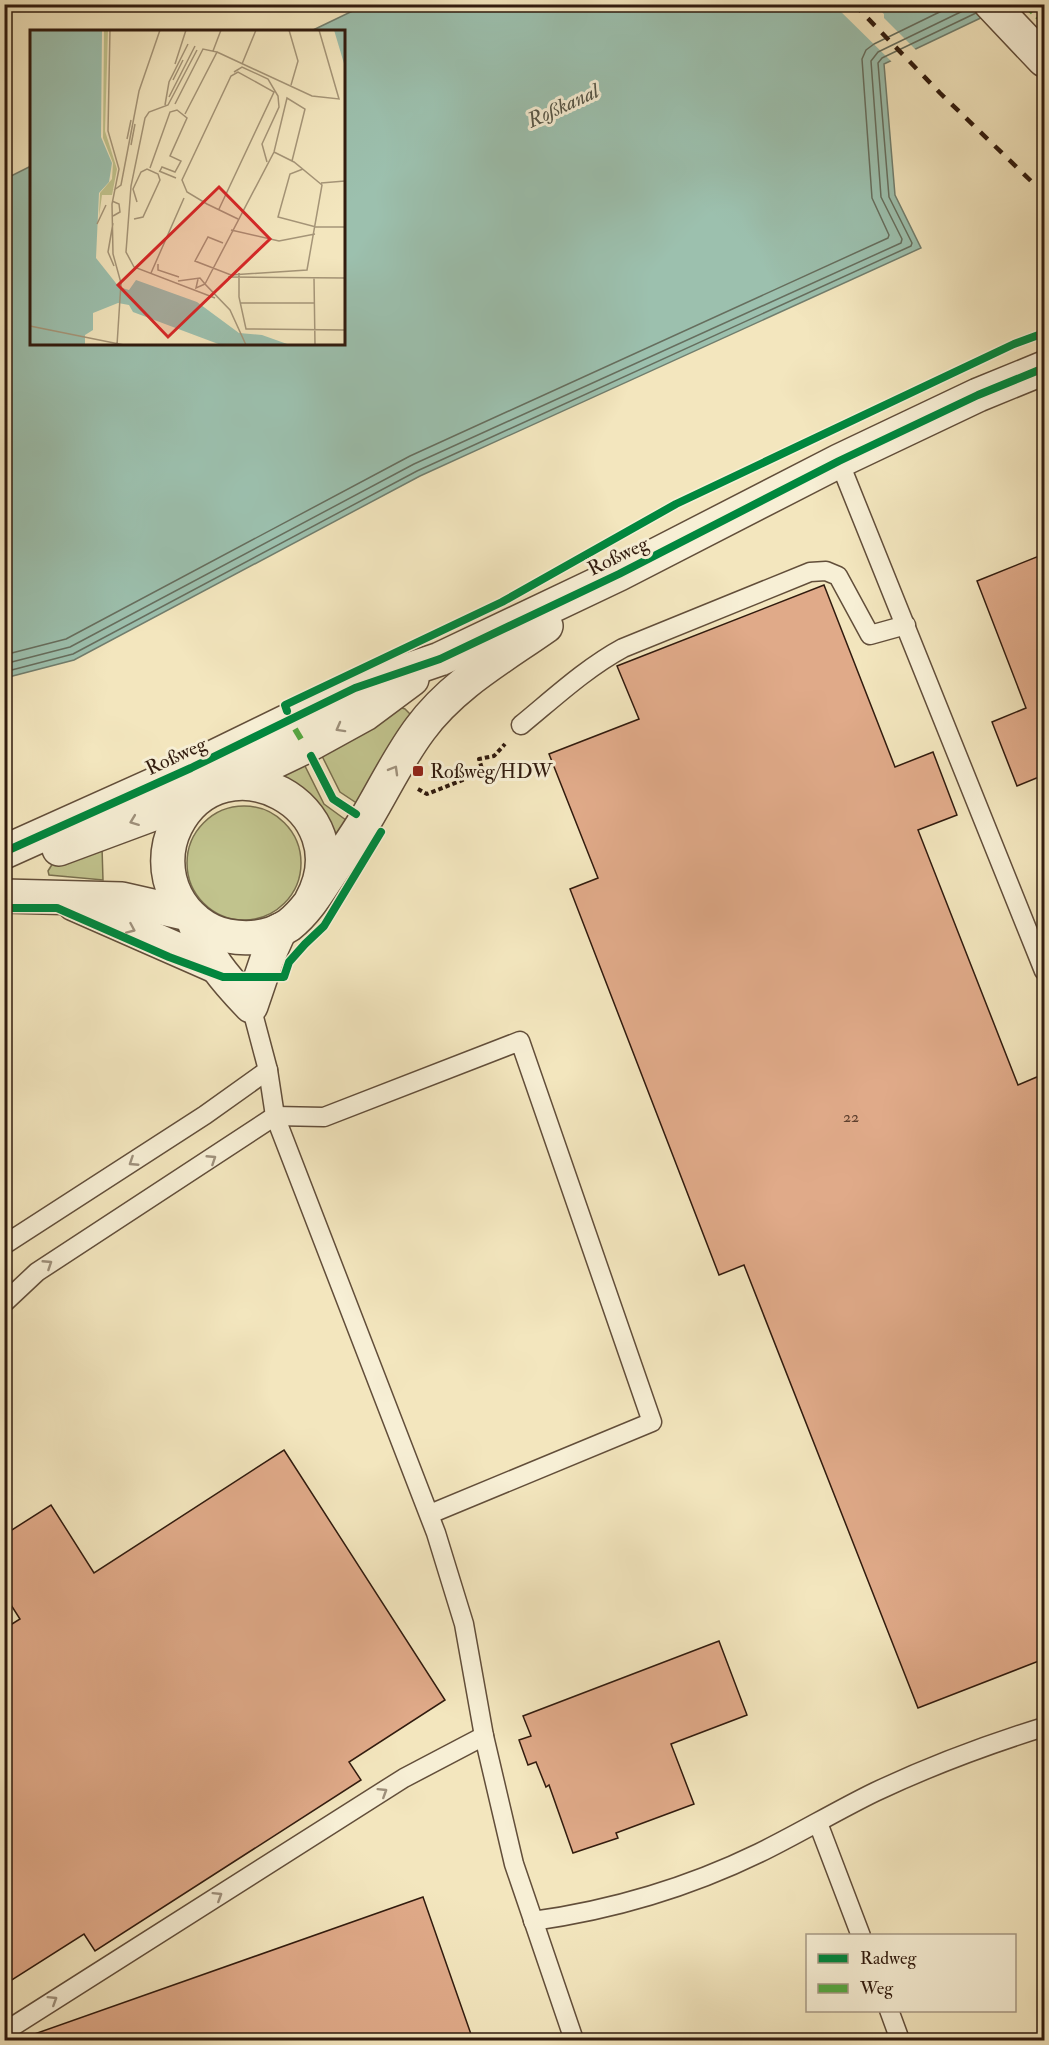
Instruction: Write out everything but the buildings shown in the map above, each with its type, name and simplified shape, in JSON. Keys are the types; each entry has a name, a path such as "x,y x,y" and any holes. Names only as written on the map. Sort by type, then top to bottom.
{"street":[{"path":"1002,16 1044,60"},
{"name":"Roßweg","path":"4,852 191,768 355,688 440,659 619,574 839,461 978,395 1044,368"},
{"name":"Roßweg","path":"4,896 122,899 191,916 211,930 231,937 260,937 280,930 294,920 312,901 365,821 419,729 437,708 467,681 619,574"},
{"name":"Roßweg","path":"4,861 57,850 212,791 305,747 365,714 440,659"},
{"name":"Roßweg","path":"280,930 267,959 251,1006 215,966 191,916 179,901 170,880 167,864 173,833 180,819 195,801 212,791 237,784 260,785 287,796 304,810 316,829 322,850 320,880 312,901"},
{"name":"Roßweg","path":"58,897 215,966"}],"lane":[{"path":"839,461 1044,971"},
{"path":"521,725 604,658 623,648 810,572 826,571 838,576 870,636 906,625"},
{"path":"251,1006 268,1070 275,1116 430,1514 464,1624 484,1736 514,1864 574,2040"},
{"path":"4,1303 36,1272 275,1116 324,1117 520,1041 652,1422 430,1514"},
{"path":"4,1245 205,1114 268,1070"},
{"path":"533,1921 597,1910 681,1886 760,1853 872,1793 934,1765 988,1744 1044,1727"},
{"path":"4,2032 404,1778 484,1736"},
{"path":"819,1823 861,1934"},
{"path":"890,2012 900,2040"}],"path":[{"path":"410,784 427,794 483,772 479,759 494,756 521,725"}],"green space":[{"path":"399,707 405,709 413,717 361,806 340,792 320,752"},
{"path":"302,760 324,804 350,823 336,836 319,806 297,786 277,773"},
{"path":"244,806 266,811 284,823 296,841 301,863 296,885 284,903 266,915 244,920 222,915 204,903 192,885 187,863 192,841 204,823 222,811"},
{"path":"102,847 103,880 49,875 48,871 53,863"}],"water":[{"name":"Roßkanal","path":"367,4 1008,5 884,64 895,195 921,248 420,476 74,660 5,678 5,179 30,166 30,345 345,345 345,30 313,30"}],"pier":[{"path":"834,5 874,5 917,51 893,63"}],"railway":[{"path":"854,4 940,93 1044,191"}],"marked path":[{"path":"1024,4 1044,22"},
{"path":"295,729 301,739"}],"cycle path":[{"path":"287,711 285,705 502,602 676,504 1014,344 1044,333"},
{"path":"4,852 191,768 355,688 440,659 619,574 839,461 978,395 1044,368"},
{"path":"311,756 333,799 356,814"},
{"path":"4,908 57,908 169,957 223,977 284,977 289,962 324,926 381,832"}],"place":[{"name":"Roßweg/HDW","path":"418,771"}]}
